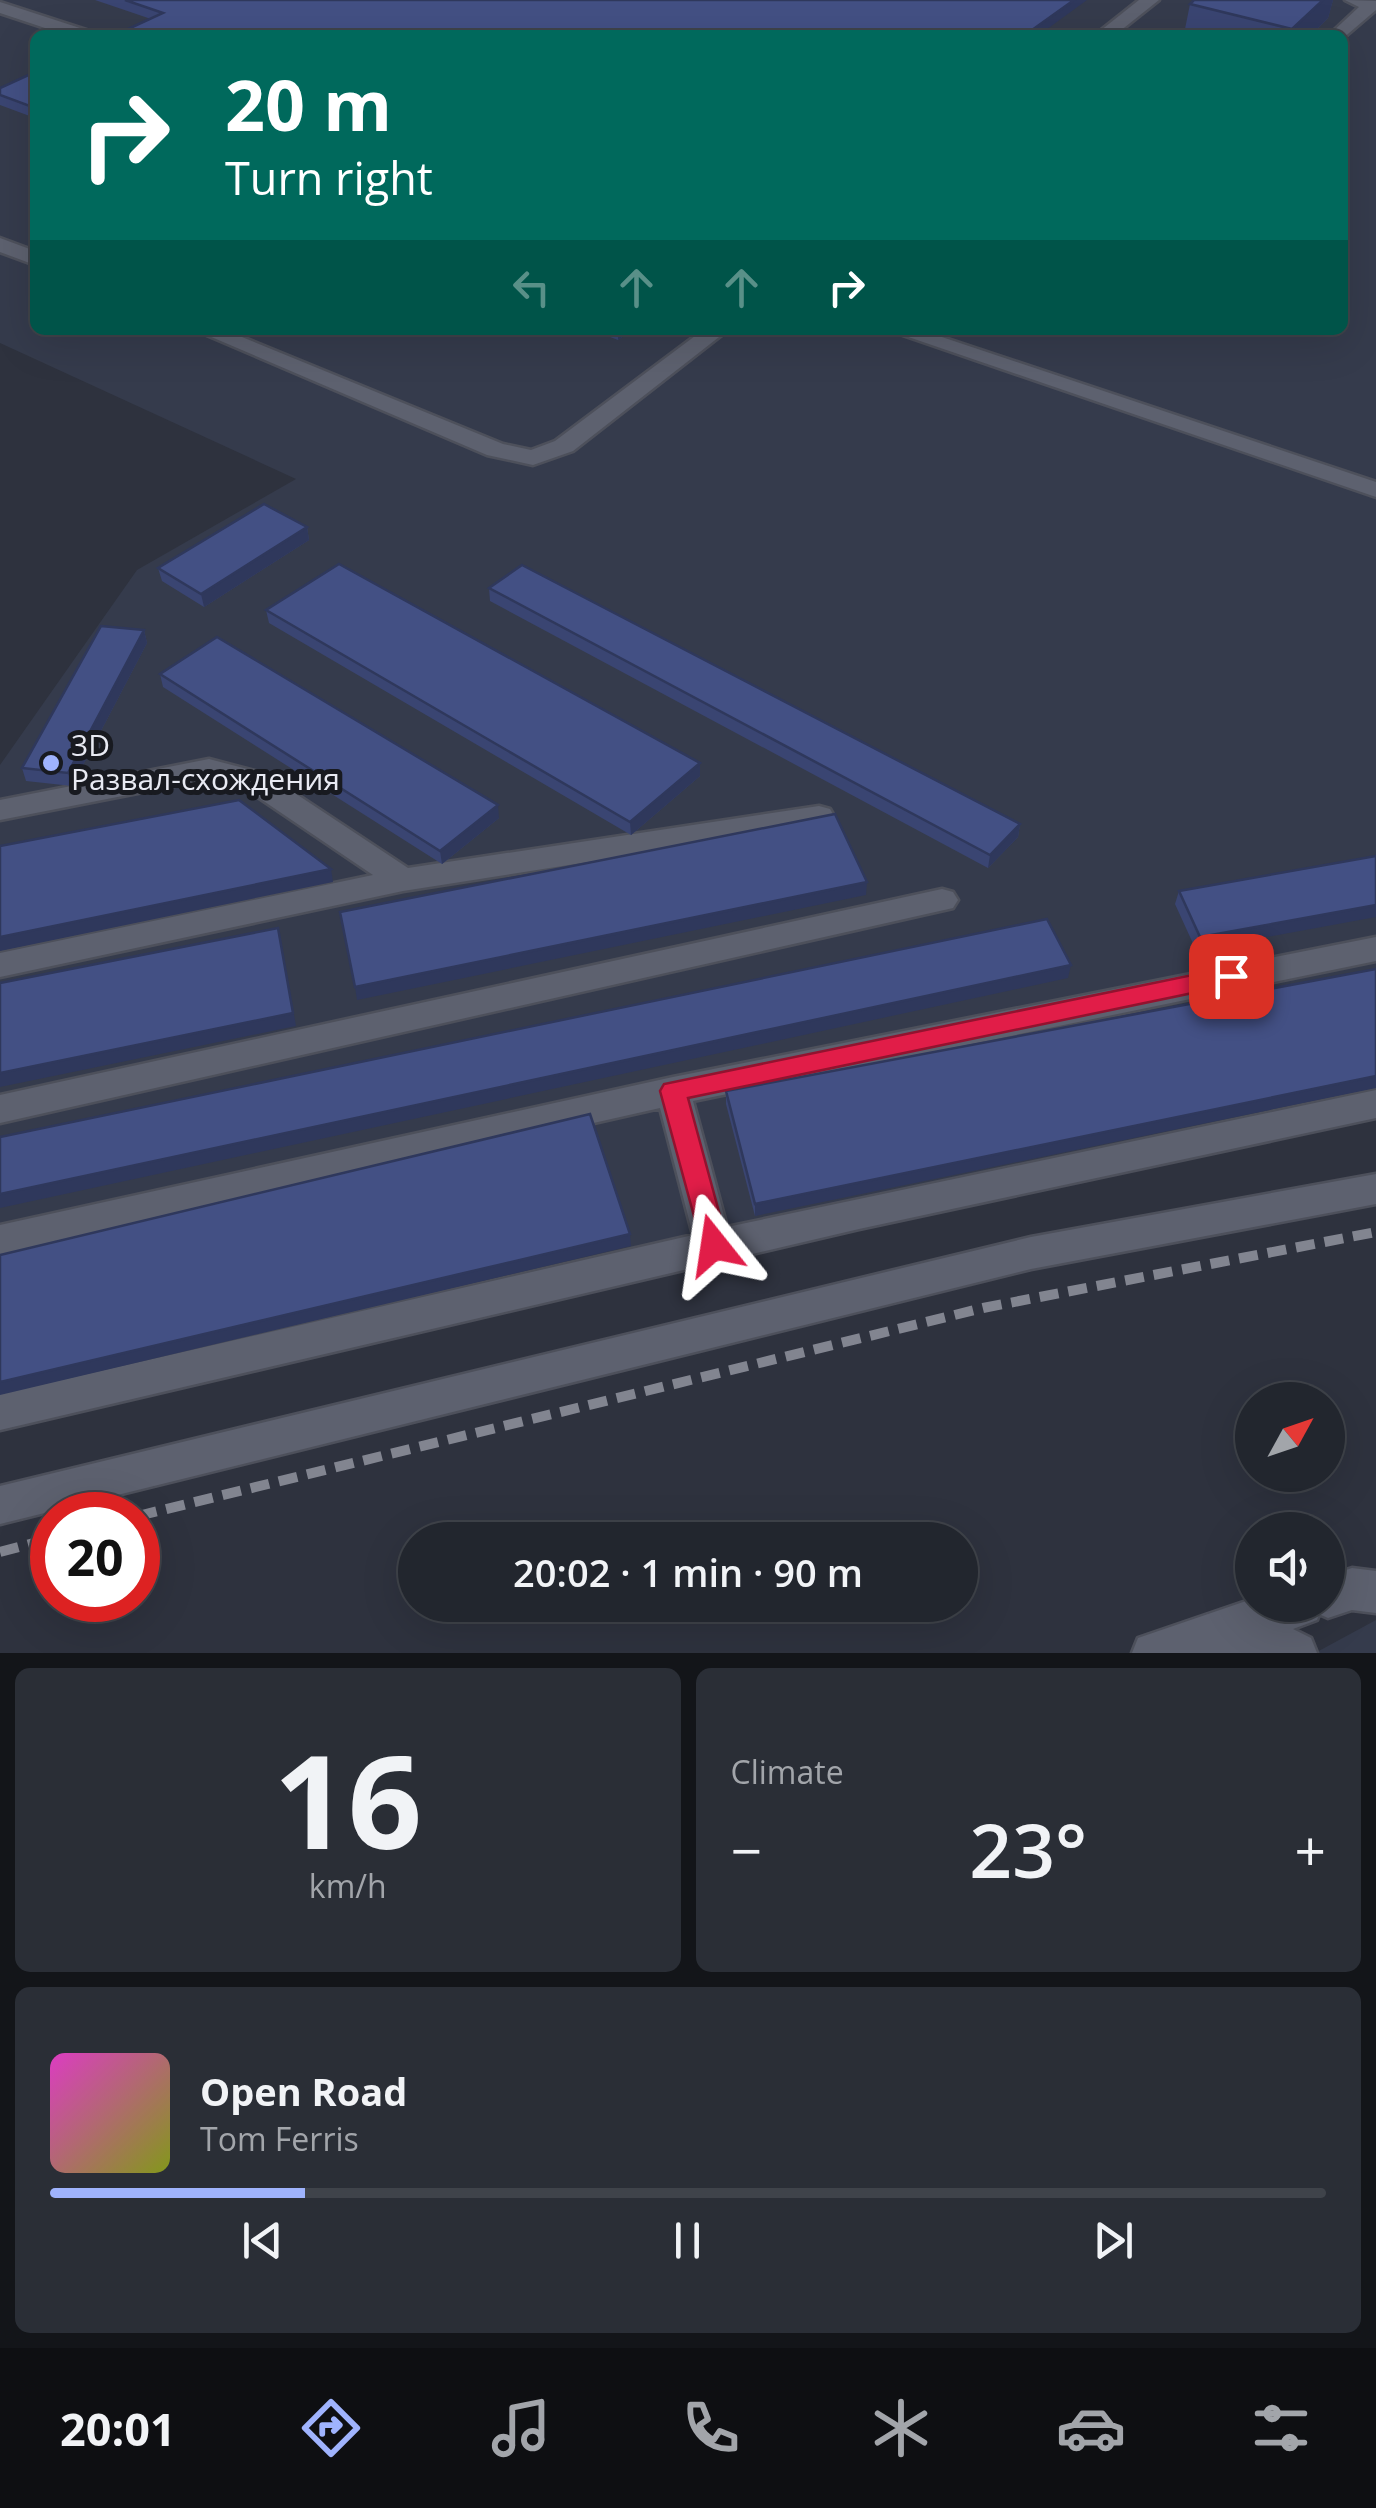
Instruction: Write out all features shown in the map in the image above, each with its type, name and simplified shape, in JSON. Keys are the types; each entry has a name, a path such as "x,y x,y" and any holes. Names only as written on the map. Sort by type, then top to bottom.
{"lane":[{"path":"1111,30 1150,0"},
{"path":"1343,30 1371,4 1354,0"},
{"path":"0,7 69,30"},
{"path":"0,244 30,257"},
{"path":"218,335 496,450 533,458 564,446 710,335"},
{"path":"914,335 1376,490"},
{"path":"0,810 210,769 256,781 402,880"},
{"path":"0,966 402,880 819,816"},
{"path":"0,1109 942,900"},
{"path":"0,1241 673,1091 1156,990 1376,949"},
{"path":"673,1091 714,1245"},
{"path":"0,1412 1109,1156 1376,1104"},
{"path":"0,1505 1031,1252 1376,1189"},
{"path":"1345,1591 1376,1592"},
{"path":"1153,1653 1248,1622"},
{"path":"1217,1632 1273,1639 1296,1653"}],"shaded area":[{"path":"0,0 1376,0 1376,1104 0,1412 0,765 137,570 296,479 0,343"},
{"path":"1376,1620 1376,1653 1315,1653"}],"building":[{"path":"125,0 1074,0 1032,30 126,30 163,13"},
{"path":"1194,0 1323,0 1292,29 1190,4"},
{"path":"30,74 30,106 0,95 0,88"},
{"path":"264,504 307,527 201,594 158,568"},
{"path":"339,564 700,763 630,822 266,610"},
{"path":"522,565 1020,824 990,855 489,588"},
{"path":"101,626 144,630 68,773 22,768"},
{"path":"217,637 498,805 440,851 160,674"},
{"path":"239,800 331,869 0,937 0,846"},
{"path":"835,814 867,882 355,987 340,912"},
{"path":"1376,856 1376,905 1200,937 1179,891"},
{"path":"1047,919 1071,965 0,1194 0,1137"},
{"path":"278,928 293,1013 0,1073 0,983"},
{"path":"1376,969 1376,1076 755,1204 726,1091"},
{"path":"590,1114 630,1234 0,1382 0,1255"}],"railway":[{"path":"160,1511 983,1308 1376,1232"},
{"path":"0,1552 30,1544"}],"place":[{"name":"3D Развал-схождения","path":"51,763"}],"route":[{"path":"714,1245 673,1091 1231,976"}]}
